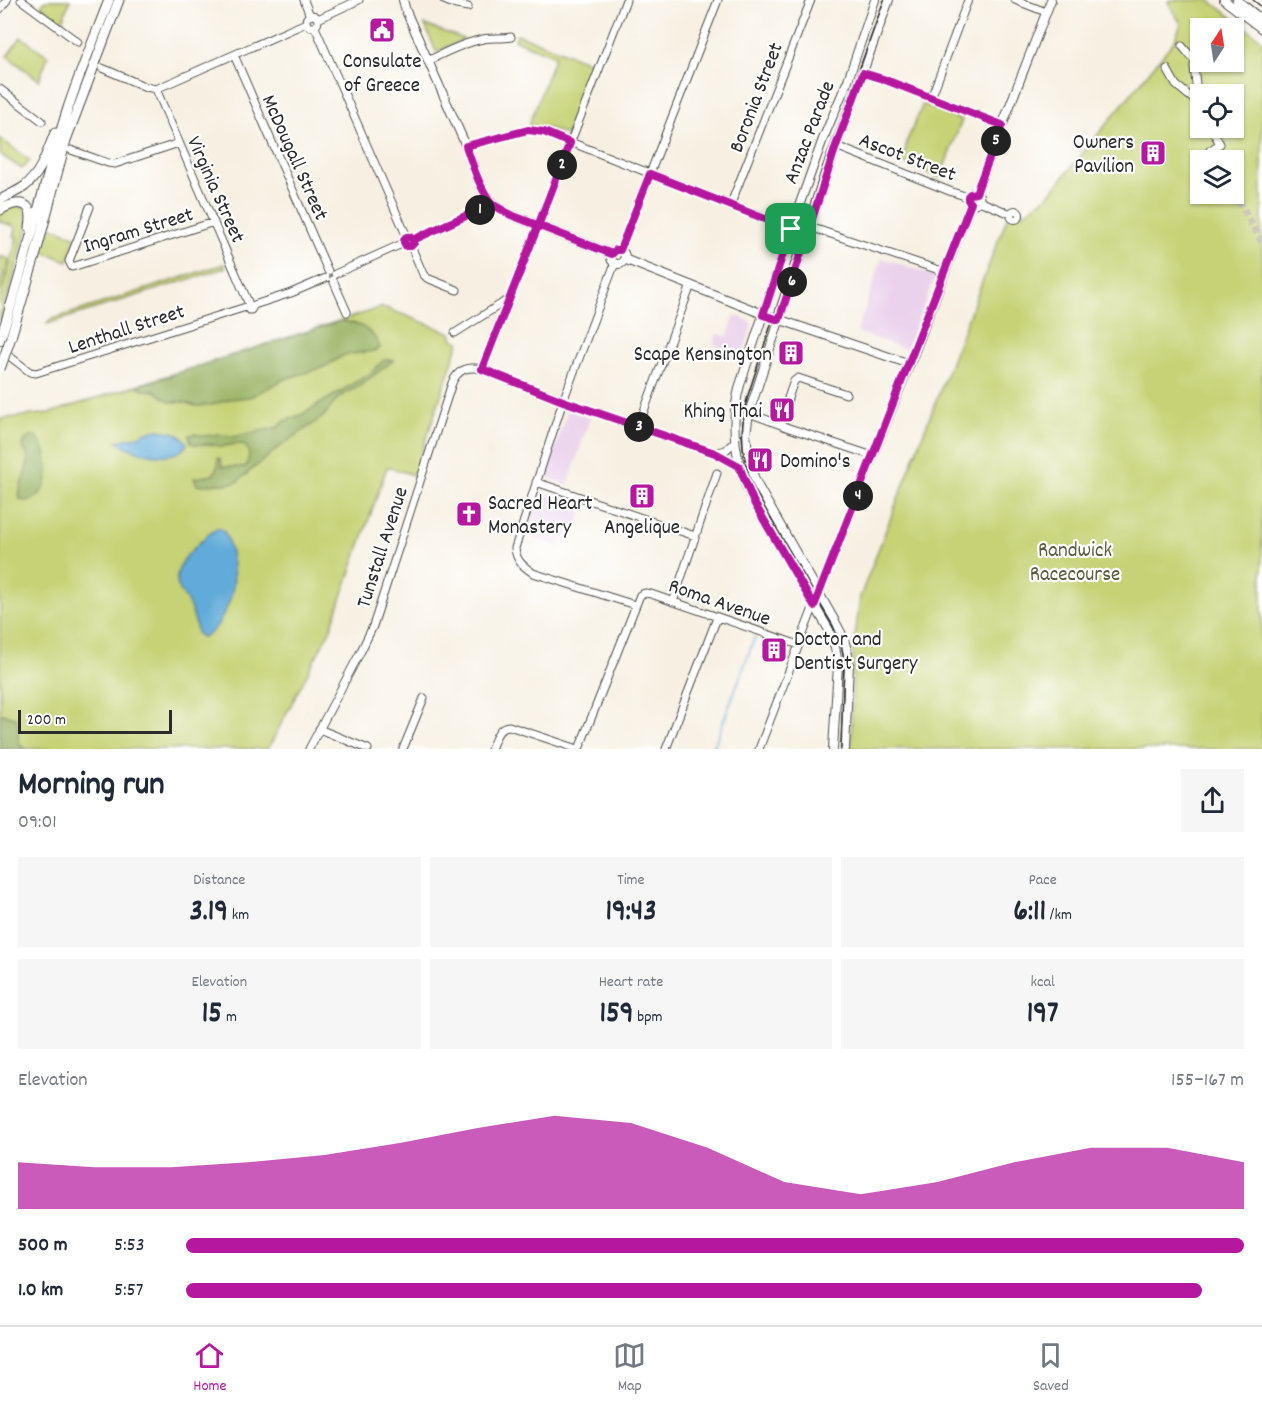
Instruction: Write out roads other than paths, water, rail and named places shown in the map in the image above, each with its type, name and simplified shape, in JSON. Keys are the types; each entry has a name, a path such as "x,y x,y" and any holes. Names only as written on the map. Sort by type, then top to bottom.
{"highway":[{"path":"0,200 26,185 40,170 109,0"},
{"path":"3,338 36,253 58,165 73,120 119,0"},
{"path":"0,369 3,338 46,181 78,77 93,42"},
{"path":"0,210 14,203 20,203 31,211 32,218 22,270"}],"main road":[{"path":"398,0 406,11"},
{"path":"403,0 466,146 477,177 492,204 506,213 616,256 624,255 624,259 763,315 910,364 1051,0"},
{"name":"Anzac Parade","path":"833,749 838,658 829,630 753,501 739,466 735,441 735,417 737,395 791,229 823,139 848,80 875,0"},
{"name":"Anzac Parade","path":"845,749 848,652 843,636 764,499 754,477 749,459 747,426 749,413 836,146 889,0"},
{"path":"1224,0 1262,29"},
{"path":"1237,0 1262,20"}],"street":[{"path":"0,9 7,0"},
{"path":"21,0 78,42"},
{"path":"304,0 310,15"},
{"path":"318,19 359,0"},
{"path":"444,0 468,7"},
{"path":"626,0 482,369 563,401 715,453 739,466"},
{"path":"491,749 496,737 505,726 578,749 635,605 567,583 551,574 526,568 520,564 516,555 516,542 563,401 616,256 718,0"},
{"name":"Boronia Street","path":"730,206 811,0"},
{"path":"931,98 968,0"},
{"path":"1015,0 1046,12"},
{"path":"310,15 318,19"},
{"path":"102,68 156,89 306,23 310,15"},
{"path":"315,27 318,19"},
{"path":"306,23 315,27"},
{"path":"315,27 423,274 427,278 457,290"},
{"path":"428,61 476,41 494,37 512,37"},
{"path":"1182,46 1195,61 1196,84"},
{"name":"McDougall Street","path":"234,55 347,312"},
{"path":"1167,69 1176,85 1190,97"},
{"path":"863,73 1002,125"},
{"path":"0,89 42,120"},
{"name":"Virginia Street","path":"156,89 249,305"},
{"path":"466,146 528,130 544,132 791,229"},
{"path":"1210,150 1220,144 1217,138"},
{"path":"71,150 108,164 115,164 179,143"},
{"name":"Ascot Street","path":"836,146 1011,213"},
{"name":"Lenthall Street","path":"0,349 30,372 36,373 291,293 492,204"},
{"name":"Ingram Street","path":"90,207 69,261 72,267 214,222"},
{"path":"810,227 945,272"},
{"path":"638,427 691,285"},
{"path":"455,333 510,299"},
{"name":"Lenthall Street","path":"3,338 18,362"},
{"path":"759,749 910,364"},
{"name":"Tunstall Avenue","path":"309,749 373,626 452,383 459,372 464,369 482,369"},
{"path":"779,424 795,379 798,378 846,394"},
{"path":"749,413 873,456"},
{"path":"715,453 726,450 735,441"},
{"path":"673,603 717,473"},
{"path":"536,483 695,536"},
{"name":"Roma Avenue","path":"635,605 640,595 645,593 799,645"},
{"path":"666,749 717,618"},
{"path":"403,749 424,698"},
{"path":"319,729 368,749"}],"water":[{"path":"157,430 178,435 187,444 174,454 164,455 142,452 117,441 136,437"},
{"path":"218,528 226,535 230,549 233,586 227,608 218,624 208,635 202,637 197,634 193,614 179,588 177,576 183,561 205,537"}],"waterway":[{"path":"713,749 755,637"}],"tunnel":[{"path":"1240,204 1262,242"}],"tram line":[{"path":"841,749 844,659 841,644 833,626 754,490 744,455 743,419 748,395 823,166 884,0"},
{"path":"1253,0 1262,7"}],"place":[{"name":"Consulate of Greece","path":"382,30"},
{"name":"Owners Pavilion","path":"1153,153"},
{"name":"Scape Kensington","path":"791,353"},
{"name":"Khing Thai","path":"782,410"},
{"name":"Domino's","path":"760,460"},
{"name":"Angelique","path":"642,496"},
{"name":"Sacred Heart Monastery","path":"469,514"},
{"name":"Doctor and Dentist Surgery","path":"774,650"}],"park label":[{"name":"Randwick Racecourse","path":"1075,561"}]}
